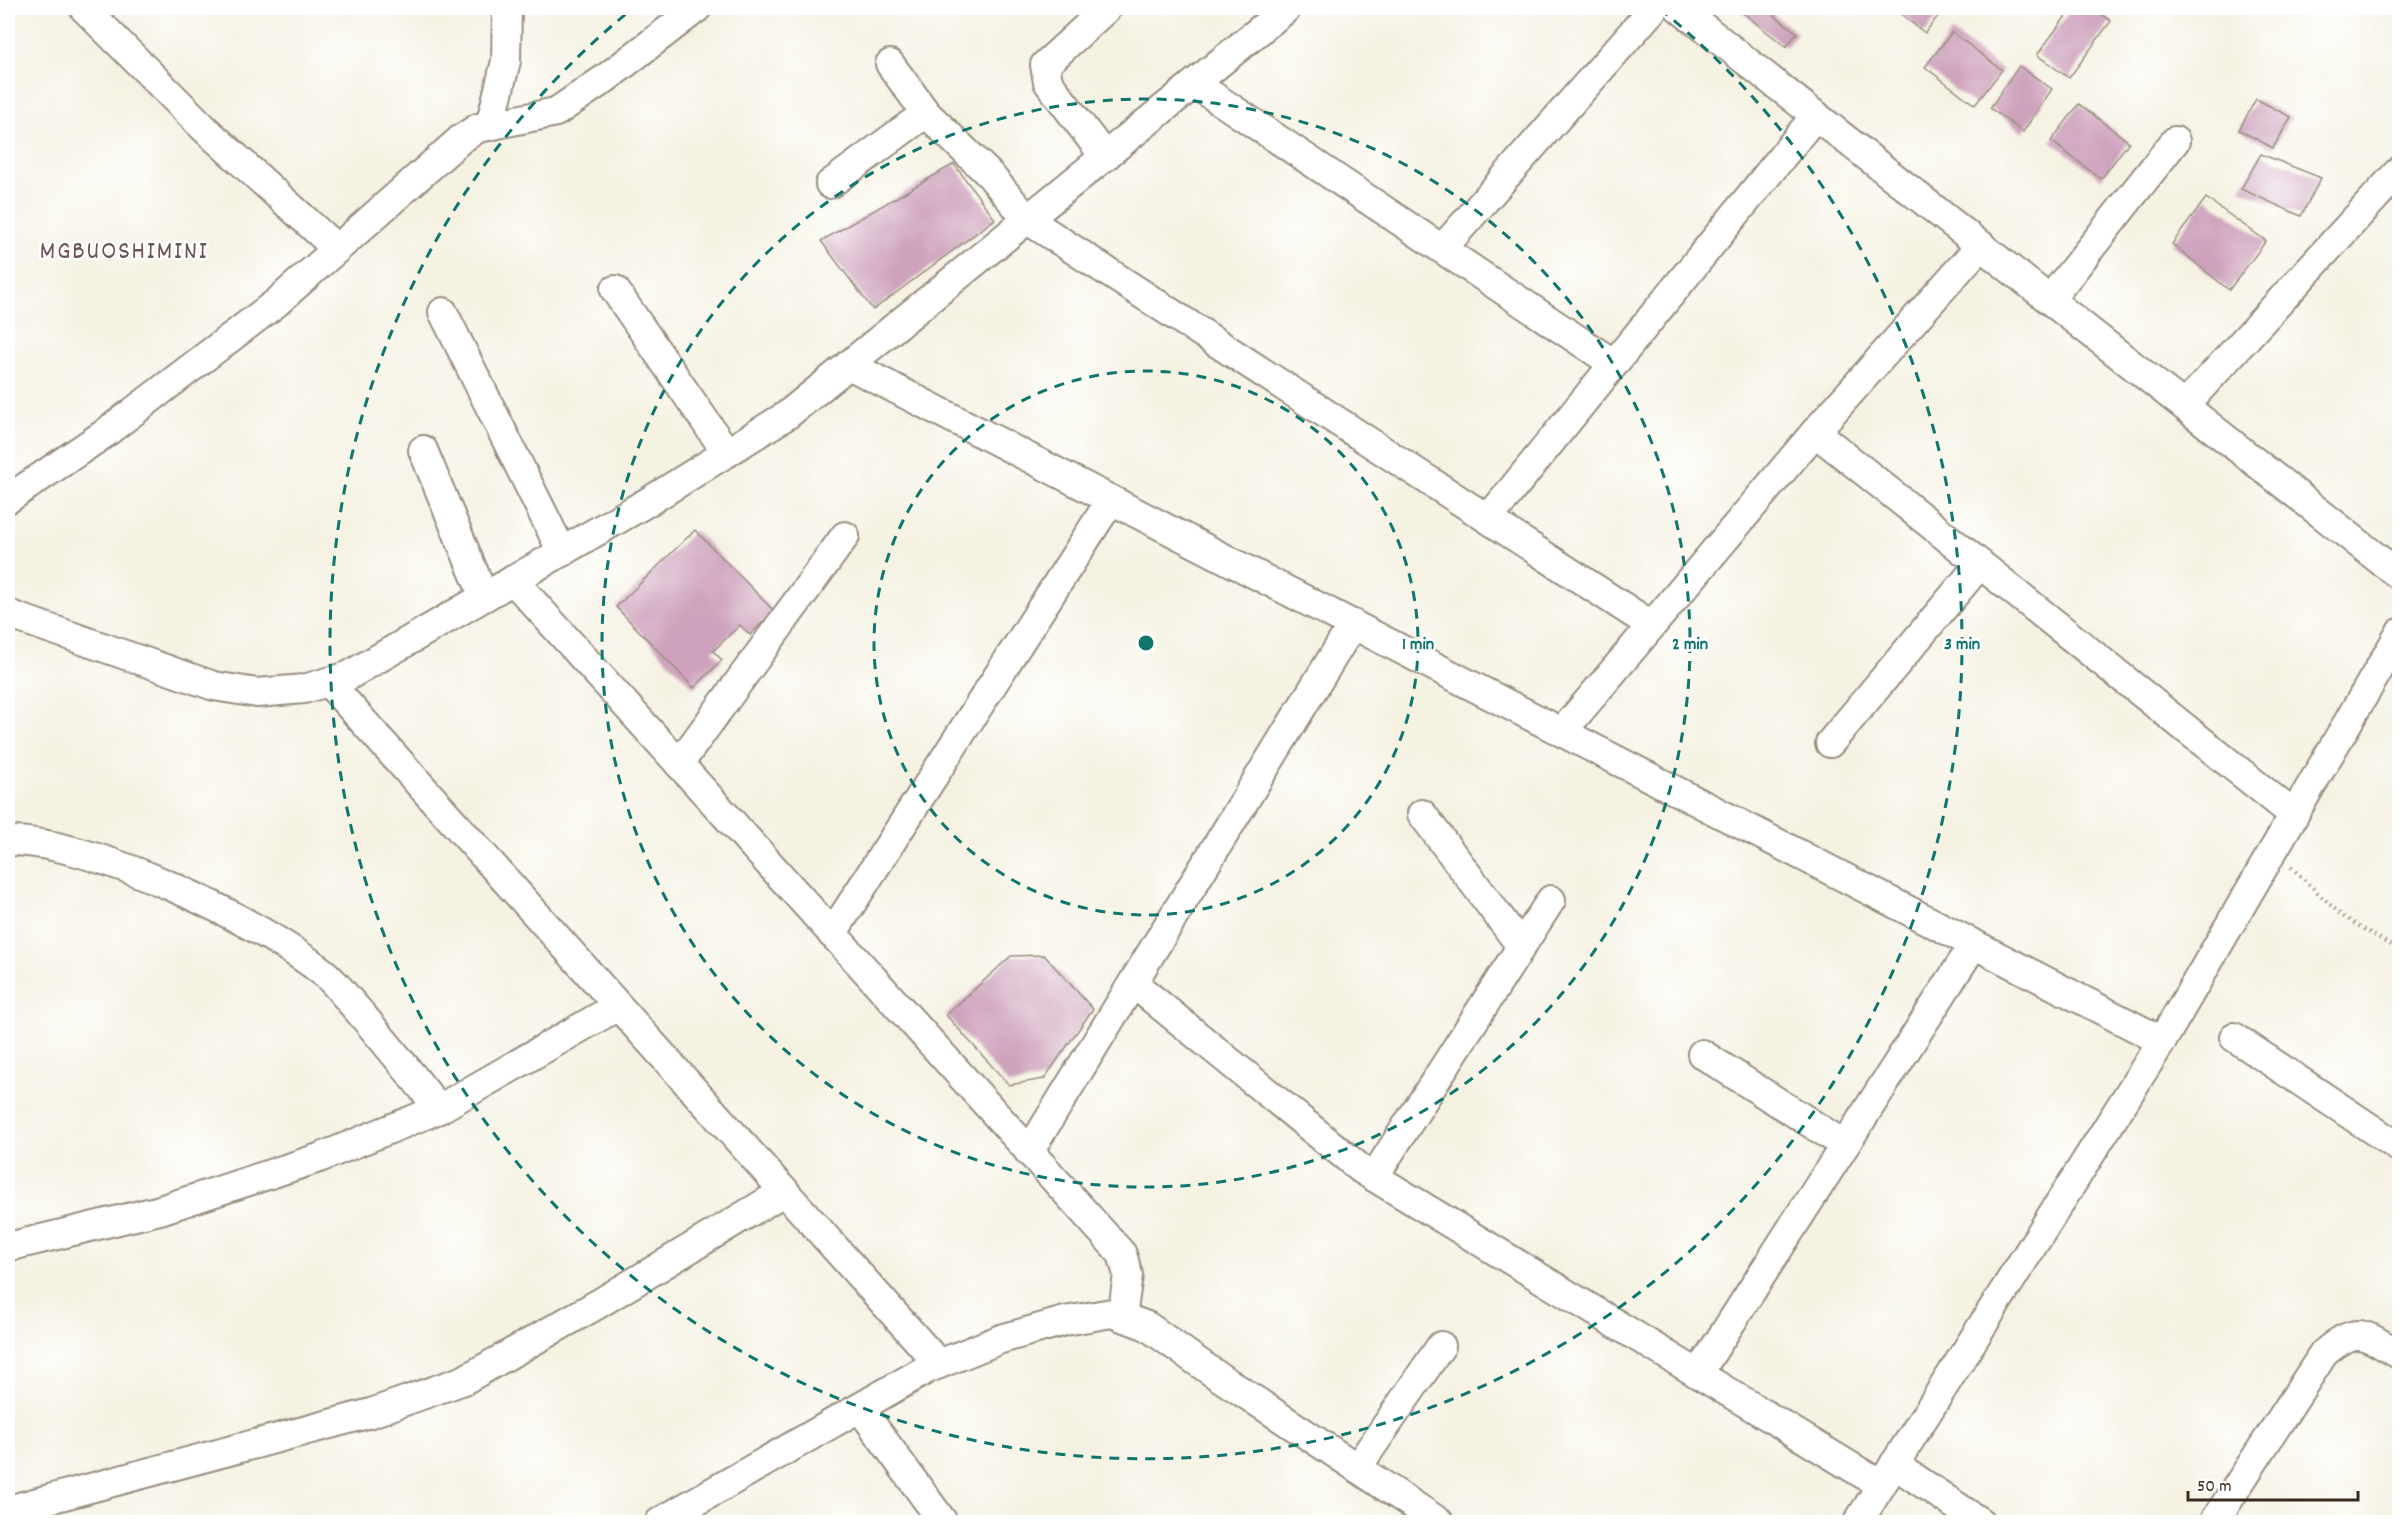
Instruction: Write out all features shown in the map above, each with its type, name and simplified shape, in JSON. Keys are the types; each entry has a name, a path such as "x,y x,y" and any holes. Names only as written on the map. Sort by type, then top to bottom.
{"street":[{"path":"84,8 205,129 337,249"},
{"path":"490,126 506,61 507,8"},
{"path":"8,499 104,434 276,303 461,140 478,128 556,112 606,78 697,8"},
{"path":"1105,157 1048,82 1045,66 1107,8"},
{"path":"8,614 214,686 257,693 304,689 348,676 562,552 787,415 1287,8"},
{"path":"1442,249 1654,8"},
{"path":"1679,8 2185,405 2395,563"},
{"path":"890,64 926,113 990,175 1028,220 1651,625"},
{"path":"1195,84 1614,364"},
{"path":"830,184 926,113"},
{"path":"1488,519 1816,115"},
{"path":"2051,298 2175,141"},
{"path":"2185,405 2400,170"},
{"path":"1562,732 1815,432 1981,245"},
{"path":"615,290 727,453"},
{"path":"443,312 562,552"},
{"path":"849,365 2162,1041"},
{"path":"1815,432 2294,815"},
{"path":"423,450 484,597"},
{"path":"832,934 1111,500"},
{"path":"679,764 846,536"},
{"path":"1830,742 1980,564"},
{"path":"513,580 1122,1254 1128,1275 1122,1317"},
{"path":"1029,1152 1353,624"},
{"path":"1858,1522 2162,1041 2400,633"},
{"path":"328,682 939,1364"},
{"path":"1422,814 1521,946"},
{"path":"8,841 26,841 109,862 235,915 325,974 386,1042 439,1109"},
{"path":"1374,1177 1551,900"},
{"path":"1698,1374 1974,944"},
{"path":"1133,983 1374,1177 1698,1374 1980,1522"},
{"path":"8,1247 160,1210 319,1158 439,1109 618,1006"},
{"path":"2234,1038 2400,1148"},
{"path":"1702,1054 1845,1145"},
{"path":"8,1510 371,1413 464,1380 598,1304 784,1191"},
{"path":"660,1522 939,1364 1000,1339 1065,1321 1112,1313 1147,1326 1439,1522"},
{"path":"2214,1522 2324,1353 2345,1335 2363,1334 2400,1355"},
{"path":"1357,1468 1441,1346"},
{"path":"860,1408 943,1522"}],"path":[{"path":"2273,850 2341,915 2400,951"}],"building":[{"path":"1737,8 1765,8 1797,33 1786,47"},
{"path":"1893,8 1928,8 1938,16 1925,33"},
{"path":"2072,8 2092,8 2111,21 2069,78 2037,55"},
{"path":"1952,32 2002,70 1975,105 1925,67"},
{"path":"2019,66 2052,89 2023,132 1990,108"},
{"path":"2256,99 2291,117 2273,148 2239,130"},
{"path":"2079,104 2129,142 2101,179 2051,141"},
{"path":"2261,154 2321,178 2301,216 2241,189"},
{"path":"954,164 995,219 873,310 821,241"},
{"path":"2206,198 2266,241 2229,290 2172,244"},
{"path":"695,530 774,611 750,635 740,625 713,651 722,660 694,688 616,607"},
{"path":"1044,955 1093,1009 1044,1079 1009,1085 946,1015 1011,956"}],"district":[{"name":"MGBUOSHIMINI","path":"124,252"}]}
